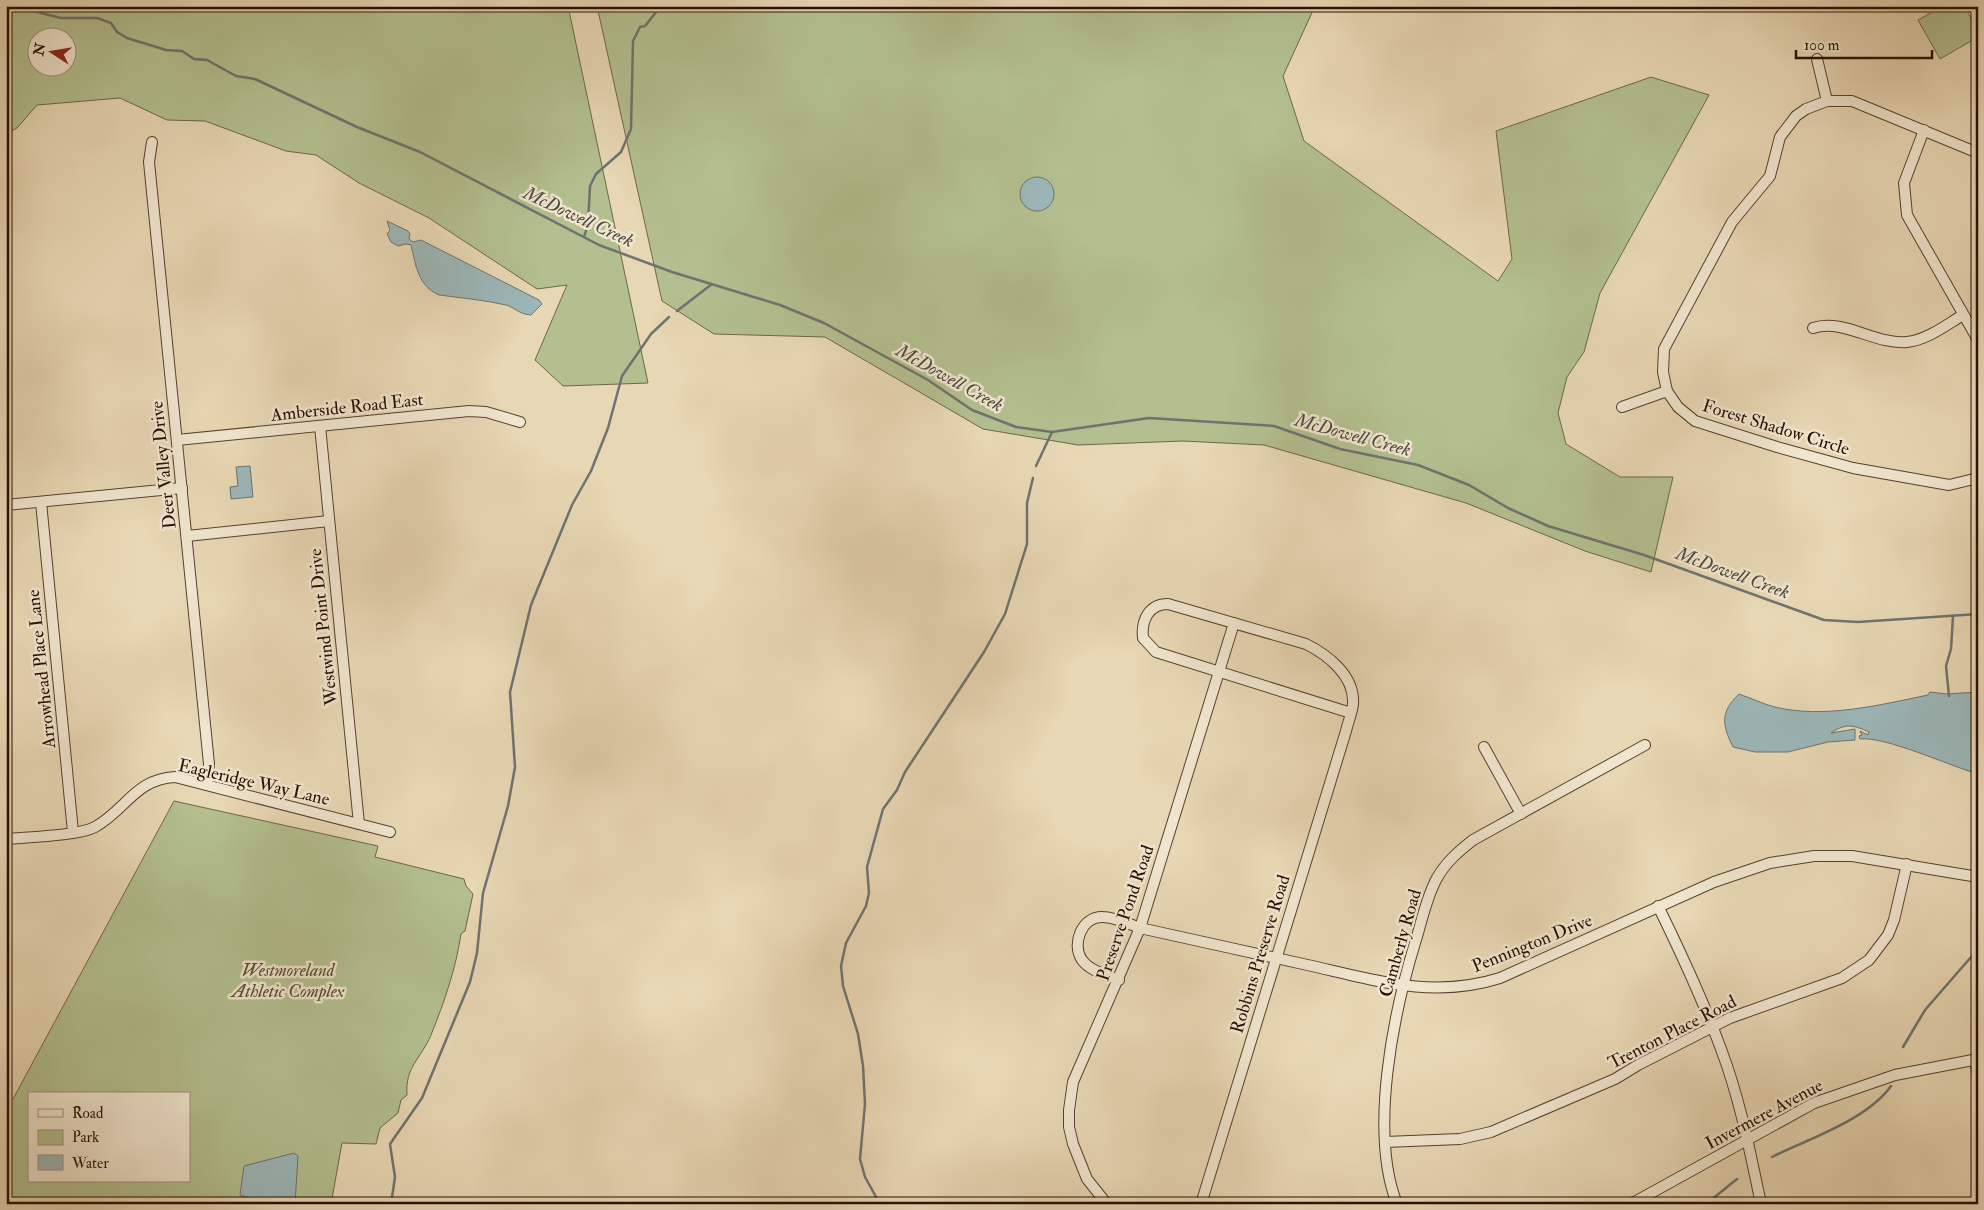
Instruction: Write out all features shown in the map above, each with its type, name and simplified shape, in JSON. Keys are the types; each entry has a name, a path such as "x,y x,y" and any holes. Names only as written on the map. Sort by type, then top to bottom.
{"street":[{"path":"1817,59 1827,101"},
{"name":"Forest Shadow Circle","path":"1978,153 1852,101 1827,101 1806,109 1796,116 1784,130 1770,176 1732,222 1675,326 1664,349 1662,361 1664,383 1668,391 1678,407 1695,421 1825,461 1949,484 1978,478"},
{"path":"1924,130 1904,183 1905,203 1913,226 1978,340"},
{"name":"Deer Valley Drive","path":"152,142 149,162 209,764 207,785"},
{"path":"1813,328 1832,326 1886,341 1909,342 1926,336 1963,316"},
{"path":"1622,407 1668,391"},
{"name":"Amberside Road East","path":"177,440 469,411 486,412 520,422"},
{"name":"Westwind Point Drive","path":"320,426 359,824"},
{"path":"6,505 182,488"},
{"name":"Arrowhead Place Lane","path":"41,502 73,832"},
{"path":"186,536 329,521"},
{"name":"Robbins Preserve Road","path":"1201,1204 1275,958 1351,713 1353,704 1349,685 1337,665 1323,652 1306,644 1168,604 1153,608 1143,621 1143,638 1156,652 1351,713"},
{"name":"Preserve Pond Road","path":"1107,1204 1087,1179 1069,1127 1069,1110 1073,1082 1140,928 1234,623"},
{"name":"Camberly Road","path":"1397,1204 1388,1171 1385,1142 1388,1068 1403,986 1429,896 1441,872 1454,855 1469,844 1645,745"},
{"path":"1484,747 1521,814"},
{"name":"Eagleridge Way Lane","path":"6,839 94,828 142,787 156,780 175,777 390,832"},
{"name":"Pennington Drive","path":"1119,980 1090,968 1081,959 1077,945 1079,932 1090,921 1102,916 1140,928 1403,986 1443,989 1479,984 1550,957 1658,906 1742,870 1793,859 1832,855 1852,856 1978,877"},
{"name":"Trenton Place Road","path":"1385,1142 1460,1138 1491,1132 1615,1079 1711,1027 1769,1003 1842,978 1869,960 1884,942 1894,920 1907,864"},
{"path":"1658,906 1688,970 1730,1077 1747,1140 1761,1204"},
{"path":"1976,1059 1978,1076"},
{"name":"Invermere Avenue","path":"1631,1204 1797,1111 1861,1085 1895,1075 1976,1059"}],"green space":[{"path":"6,6 568,6 648,383 563,386 535,360 567,285 537,289 429,218 359,183 316,155 286,151 205,121 167,120 120,98 37,105 17,128 6,134"},
{"path":"597,6 1315,6 1283,76 1304,141 1498,281 1512,259 1496,131 1651,77 1709,95 1600,293 1584,352 1567,377 1558,413 1566,444 1620,477 1673,477 1651,572 1585,551 1466,503 1264,445 1183,441 1078,445 983,429 825,337 714,334 662,301"},
{"path":"1943,6 1964,6 1978,30 1978,37 1940,59 1918,20"},
{"name":"Westmoreland Athletic Complex","path":"174,801 378,846 375,857 464,879 466,886 473,894 465,931 461,934 453,972 431,1035 408,1077 407,1095 401,1100 398,1113 380,1128 376,1144 342,1143 331,1204 6,1204 6,1112"}],"water":[{"path":"1037,177 1044,178 1049,182 1053,187 1053,201 1049,206 1044,210 1037,211 1030,210 1025,206 1021,201 1020,194 1021,187 1025,182 1030,178"},
{"path":"387,221 408,231 410,234 409,239 413,242 421,240 539,300 542,304 531,315 498,303 439,295 422,281 411,245 398,246 391,242 387,234 390,230"},
{"path":"250,466 253,497 231,499 230,487 238,486 236,467"},
{"path":"1930,692 1947,694 1978,692 1978,774 1885,742 1860,739 1859,736 1862,735 1860,731 1868,735 1869,732 1850,726 1845,726 1831,733 1855,729 1855,740 1828,742 1788,752 1755,752 1733,747 1725,725 1726,713 1739,694 1775,707 1812,712 1871,706 1928,695"},
{"path":"294,1153 298,1156 295,1204 268,1204 240,1195 244,1166"}],"waterway":[{"path":"584,237 588,224 590,186 596,174 621,152 631,129 633,41 640,27 645,26 661,6"},
{"name":"McDowell Creek","path":"6,11 33,11 61,18 97,18 111,23 117,32 127,38 166,50 182,51 194,59 207,60 236,76 255,79 357,127 420,152 599,245 672,272 780,305 824,323 928,380 972,410 1016,427 1052,432 1149,418 1274,426 1340,449 1418,465 1469,485 1508,508 1548,526 1644,555 1824,620 1858,622 1978,614"},
{"path":"677,311 712,284"},
{"path":"391,1204 395,1177 390,1144 422,1098 470,982 477,953 483,893 508,806 515,767 510,692 531,605 572,505 591,471 608,428 622,376 651,334 669,317"},
{"path":"1036,466 1052,432"},
{"path":"880,1204 865,1177 860,1159 865,1104 863,1066 858,1034 843,986 841,966 846,943 866,906 869,893 867,867 883,809 897,790 905,772 984,652 1005,614 1027,544 1027,503 1033,478"},
{"path":"1949,696 1946,666 1951,649 1953,616"},
{"path":"1903,1047 1925,1010 1978,949"},
{"path":"1772,1157 1852,1119 1867,1109 1891,1086"},
{"path":"1706,1204 1737,1179"}]}
